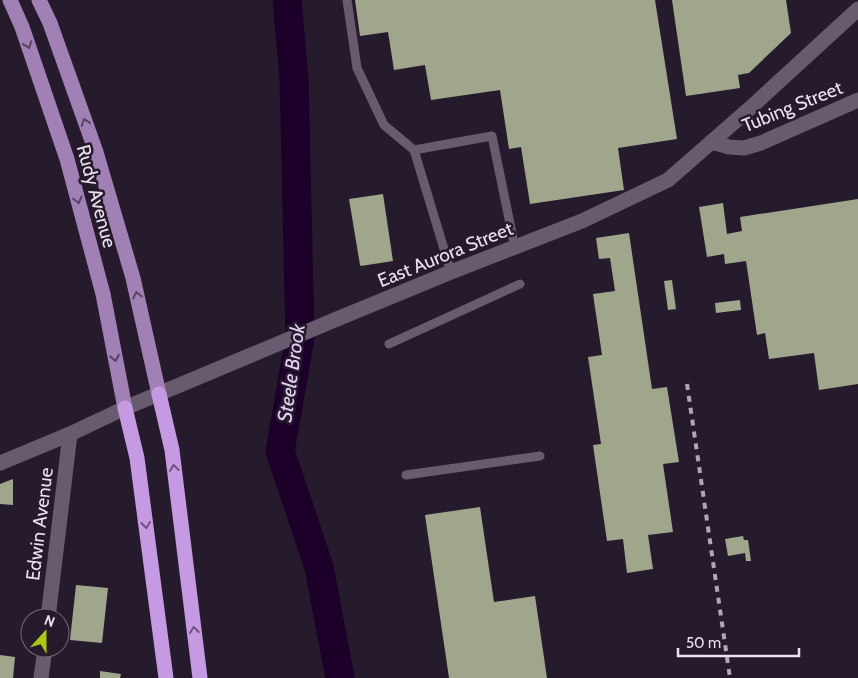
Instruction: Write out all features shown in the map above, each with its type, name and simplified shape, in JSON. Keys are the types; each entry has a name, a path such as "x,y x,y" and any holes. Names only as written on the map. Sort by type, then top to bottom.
{"highway":[{"path":"159,394 172,450 200,678"},
{"path":"125,408 137,458 166,678"}],"main road":[{"name":"Rudy Avenue","path":"10,0 22,27 67,159 102,294 125,408"},
{"name":"Rudy Avenue","path":"39,0 50,23 96,152 133,278 159,394"},
{"name":"East Aurora Street","path":"0,463 70,434 125,408 451,272 582,221 668,180 858,9"},
{"name":"Tubing Street","path":"711,142 729,147 744,148 761,143 858,100"},
{"name":"Edwin Avenue","path":"49,608 70,434"},
{"path":"41,678 44,658"}],"lane":[{"path":"347,0 357,68 384,125 414,150 451,272"},
{"path":"414,150 492,136 515,248"},
{"path":"389,344 520,284"},
{"path":"406,475 540,456"}],"building":[{"path":"355,0 655,0 677,139 618,148 624,190 530,204 521,147 509,149 500,90 431,100 425,65 394,70 388,32 360,36"},
{"path":"672,0 786,0 791,33 749,73 738,75 740,88 686,96"},
{"path":"383,194 393,261 361,266 349,199"},
{"path":"858,199 858,384 819,390 814,353 769,359 765,333 757,335 746,261 725,264 724,254 707,257 699,207 723,203 727,234 742,231 740,217"},
{"path":"629,233 652,389 667,387 679,462 663,464 673,532 648,535 653,569 627,573 623,539 607,541 593,445 601,444 588,357 602,355 593,294 615,291 610,258 599,259 596,238"},
{"path":"672,280 676,309 668,310 664,281"},
{"path":"740,300 741,310 716,313 715,303"},
{"path":"13,479 13,505 0,504 0,484"},
{"path":"480,507 494,602 535,596 547,678 449,678 425,515"},
{"path":"743,536 744,540 748,540 751,561 746,561 745,553 728,556 725,539"},
{"path":"76,585 108,588 102,643 70,640"},
{"path":"0,655 15,657 13,678 0,678"},
{"path":"100,671 121,674 120,678 100,678"}],"waterway":[{"name":"Steele Brook","path":"287,0 294,78 300,338 280,451 319,567 340,678"}],"railway":[{"path":"687,384 730,678"}]}
